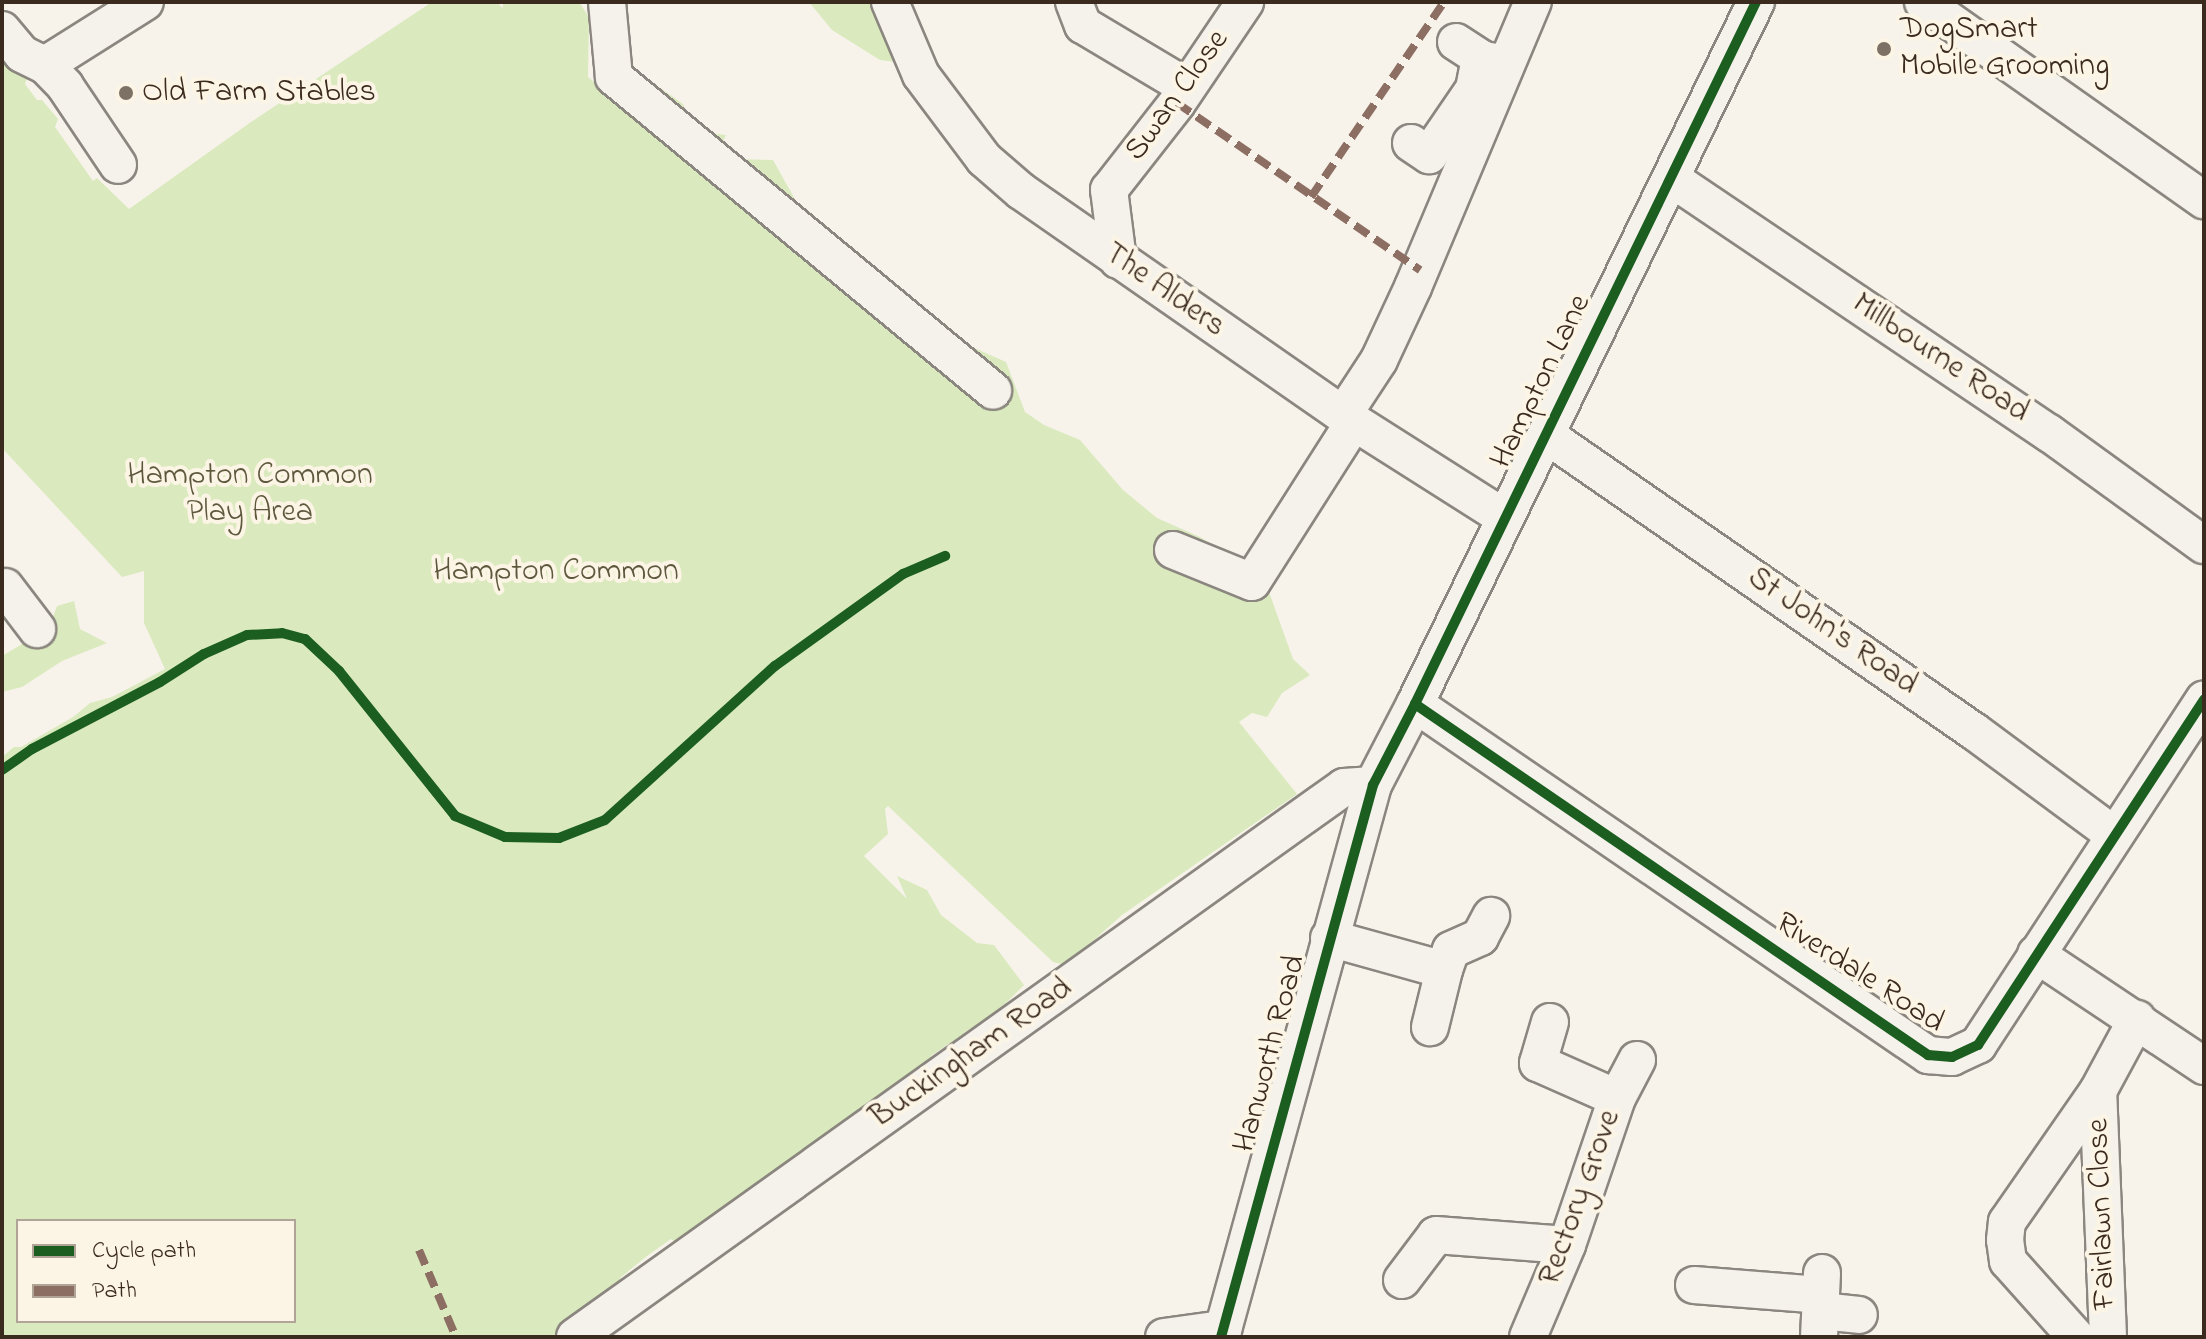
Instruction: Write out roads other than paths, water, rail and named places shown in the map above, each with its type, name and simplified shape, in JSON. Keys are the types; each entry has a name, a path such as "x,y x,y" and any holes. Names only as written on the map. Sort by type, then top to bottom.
{"street":[{"path":"45,65 145,2"},
{"path":"607,2 614,77 993,390"},
{"name":"The Alders","path":"890,2 917,68 984,159 1118,260 1349,419 1504,517"},
{"path":"1074,2 1083,25 1187,87"},
{"name":"Swan Close","path":"1045,207 1109,190 1187,87 1245,2"},
{"path":"1411,143 1429,155 1474,89 1482,55 1533,2"},
{"name":"Hampton Lane","path":"1373,785 1756,2"},
{"path":"1923,2 2204,200"},
{"path":"2,30 22,54 45,65 65,86 118,165"},
{"path":"1173,550 1252,582 1349,419 1379,360 1470,156 1482,55"},
{"name":"Millbourne Road","path":"1672,179 2049,433 2204,545"},
{"name":"Swan Close","path":"1109,190 1118,260"},
{"name":"St John's Road","path":"1546,435 1975,732 2114,835"},
{"path":"3,587 37,629"},
{"name":"Riverdale Road","path":"1415,704 1928,1055 1952,1057 1978,1045 2204,699"},
{"name":"Hanworth Road","path":"1222,1333 1373,785"},
{"name":"Buckingham Road","path":"588,1334 1344,787 1373,785"},
{"path":"1430,1027 1451,950 1480,937 1491,916"},
{"path":"1329,938 1444,970"},
{"path":"2036,954 2204,1066"},
{"name":"Fairlawn Close","path":"2076,1337 2008,1261 2005,1240 2007,1222 2098,1091 2137,1019"},
{"path":"1550,1022 1538,1063 1617,1098"},
{"name":"Rectory Grove","path":"1528,1337 1567,1245 1617,1098 1637,1060"},
{"name":"Fairlawn Close","path":"2098,1091 2108,1337"},
{"path":"1402,1280 1436,1235 1567,1245"},
{"path":"1694,1285 1820,1304 1859,1315"},
{"path":"1164,1337 1222,1333"}],"place":[{"name":"DogSmart Mobile Grooming","path":"1884,49"},
{"name":"Old Farm Stables","path":"126,93"}],"park label":[{"name":"Hampton Common Play Area","path":"250,496"},
{"name":"Hampton Common","path":"556,572"}]}
